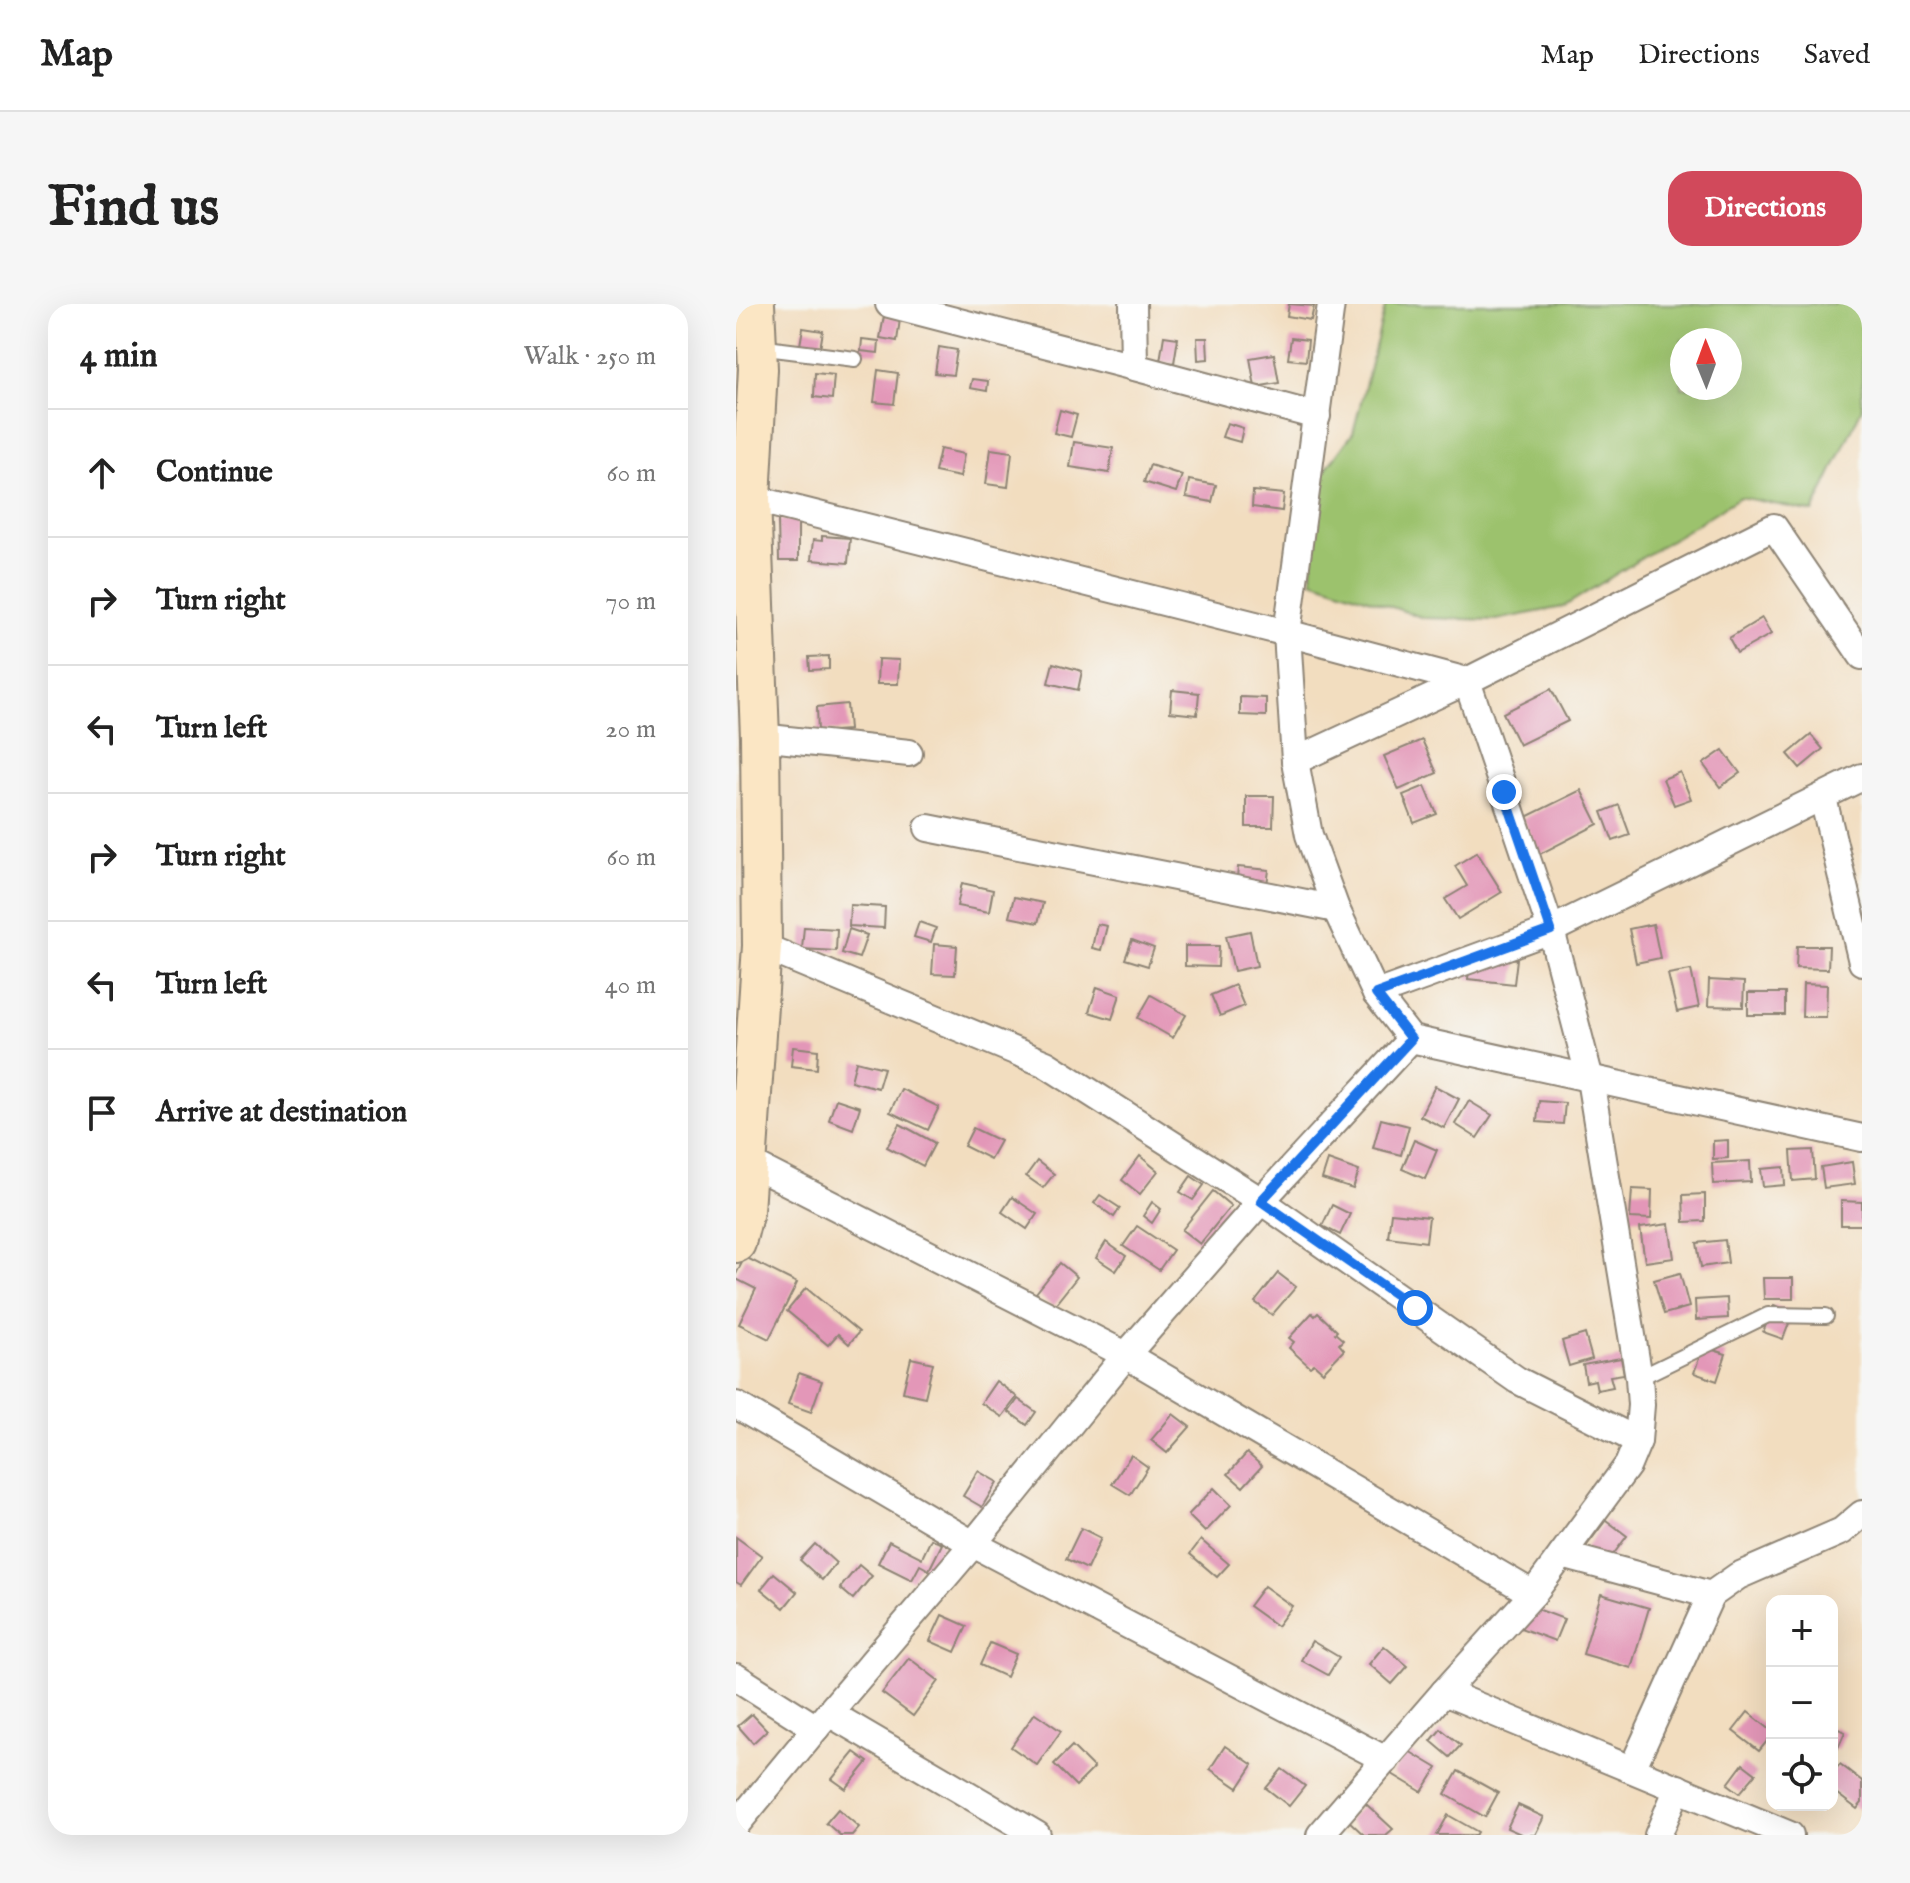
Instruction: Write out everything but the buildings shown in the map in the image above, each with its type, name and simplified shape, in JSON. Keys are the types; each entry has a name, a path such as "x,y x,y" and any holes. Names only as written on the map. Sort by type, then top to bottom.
{"street":[{"path":"736,1243 744,1211 762,946 760,737 751,498 751,362 755,304"},
{"path":"889,304 1317,416"},
{"path":"1133,304 1134,367"},
{"path":"1331,304 1287,633 1295,761 1309,835 1336,909 1376,994 1411,1039 1862,1138"},
{"path":"751,498 1467,681"},
{"path":"1295,761 1467,681 1774,527 1862,656"},
{"path":"1332,1831 1386,1760 1533,1594 1628,1465 1638,1441 1641,1405 1639,1378 1590,1079 1551,930 1467,681"},
{"path":"760,737 909,753"},
{"path":"1376,994 1551,930 1862,777"},
{"path":"1823,798 1862,962"},
{"path":"928,828 1336,909"},
{"path":"762,946 1046,1064 1261,1201 1517,1380 1638,1441"},
{"path":"736,1825 973,1544 1126,1355 1261,1201 1411,1039"},
{"path":"746,1161 1126,1355 1533,1594"},
{"path":"736,1405 973,1544 1386,1760"},
{"path":"1632,1769 1711,1595 1738,1576 1842,1531 1862,1514"},
{"path":"1562,1555 1711,1595"},
{"path":"736,1677 1037,1835"},
{"path":"1444,1692 1790,1835"},
{"path":"1658,1835 1678,1788"}],"lane":[{"path":"751,362 855,359"},
{"path":"1639,1378 1768,1315 1826,1316"}],"green space":[{"path":"1386,304 1862,304 1862,408 1813,512 1740,497 1563,607 1496,620 1424,618 1312,580 1314,485 1353,433"}],"route":[{"path":"1415,1308 1261,1201 1411,1039 1376,994 1551,930 1504,792"}]}
